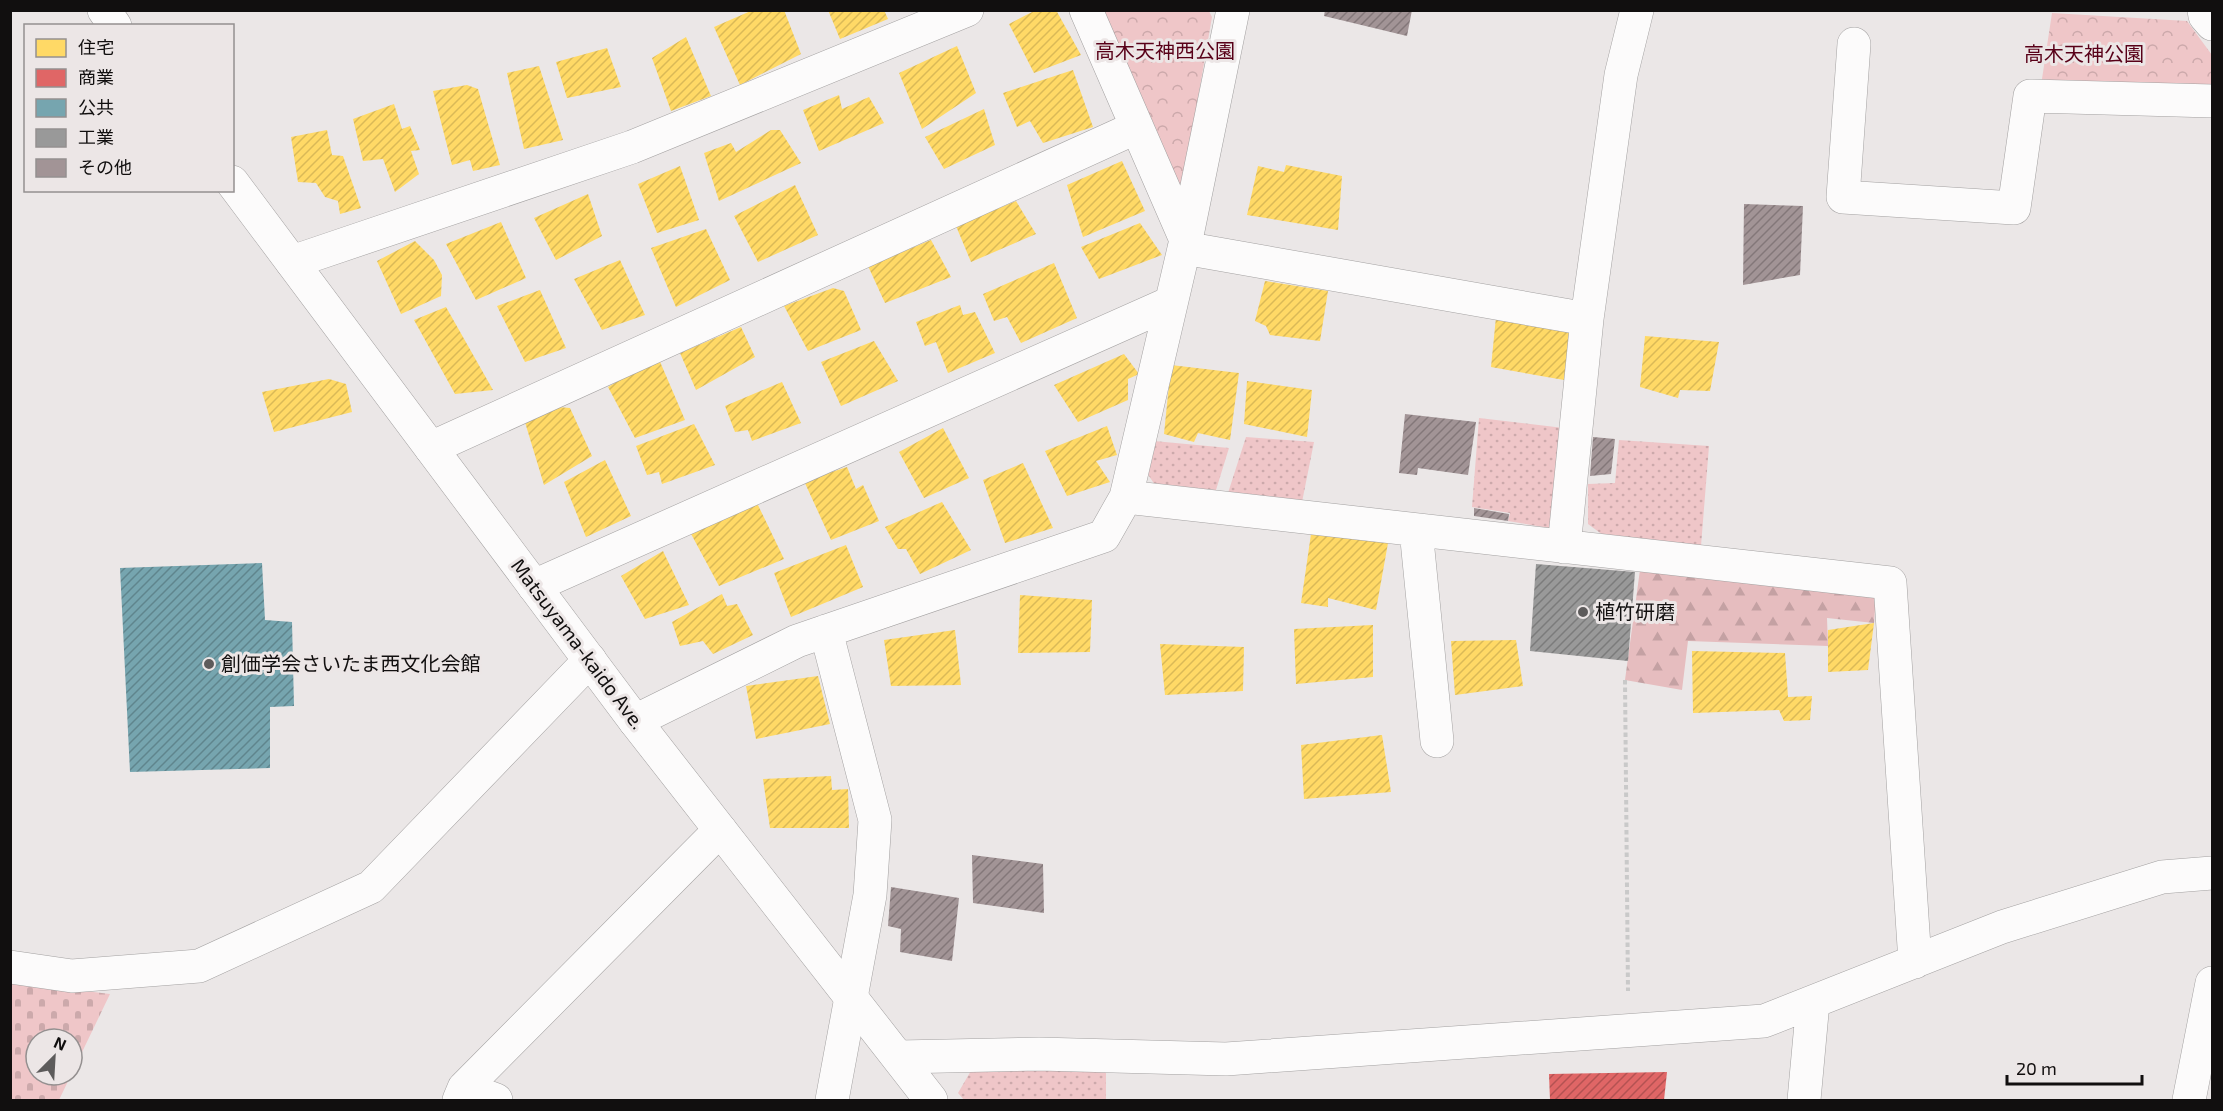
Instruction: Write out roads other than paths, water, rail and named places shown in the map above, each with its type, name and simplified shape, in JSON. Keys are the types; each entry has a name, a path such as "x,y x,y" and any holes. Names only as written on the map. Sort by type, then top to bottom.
{"street":[{"path":"104,10 114,24"},
{"path":"292,262 632,147 967,10"},
{"path":"1086,10 1185,244"},
{"path":"635,721 797,641 1104,536 1126,497 1185,244 1233,10"},
{"path":"1564,547 1587,319 1621,75 1637,10"},
{"path":"2204,10 2205,16 2212,24"},
{"path":"1854,44 1843,197 2014,208 2030,96 2212,100"},
{"path":"431,448 1137,127"},
{"name":"Matsuyama-kaido Ave.","path":"234,185 635,721 931,1101"},
{"path":"1185,244 1587,319"},
{"path":"534,586 1170,303"},
{"path":"1126,497 1890,583 1915,962"},
{"path":"1416,530 1437,741"},
{"path":"826,631 875,820 870,895 832,1101"},
{"path":"10,967 72,976 199,966 371,887 590,660"},
{"path":"461,1094 720,830"},
{"path":"899,1057 1040,1053 1226,1059 1764,1022 2002,927 2162,877 2212,873"},
{"path":"2188,1101 2212,983"},
{"path":"1804,1101 1813,1002"},
{"path":"461,1094 496,1101"}],"place":[{"name":"植竹研磨","path":"1583,612"},
{"name":"創価学会さいたま西文化会館","path":"209,664"}],"park label":[{"name":"高木天神西公園","path":"1165,51"},
{"name":"高木天神公園","path":"2084,54"}]}
